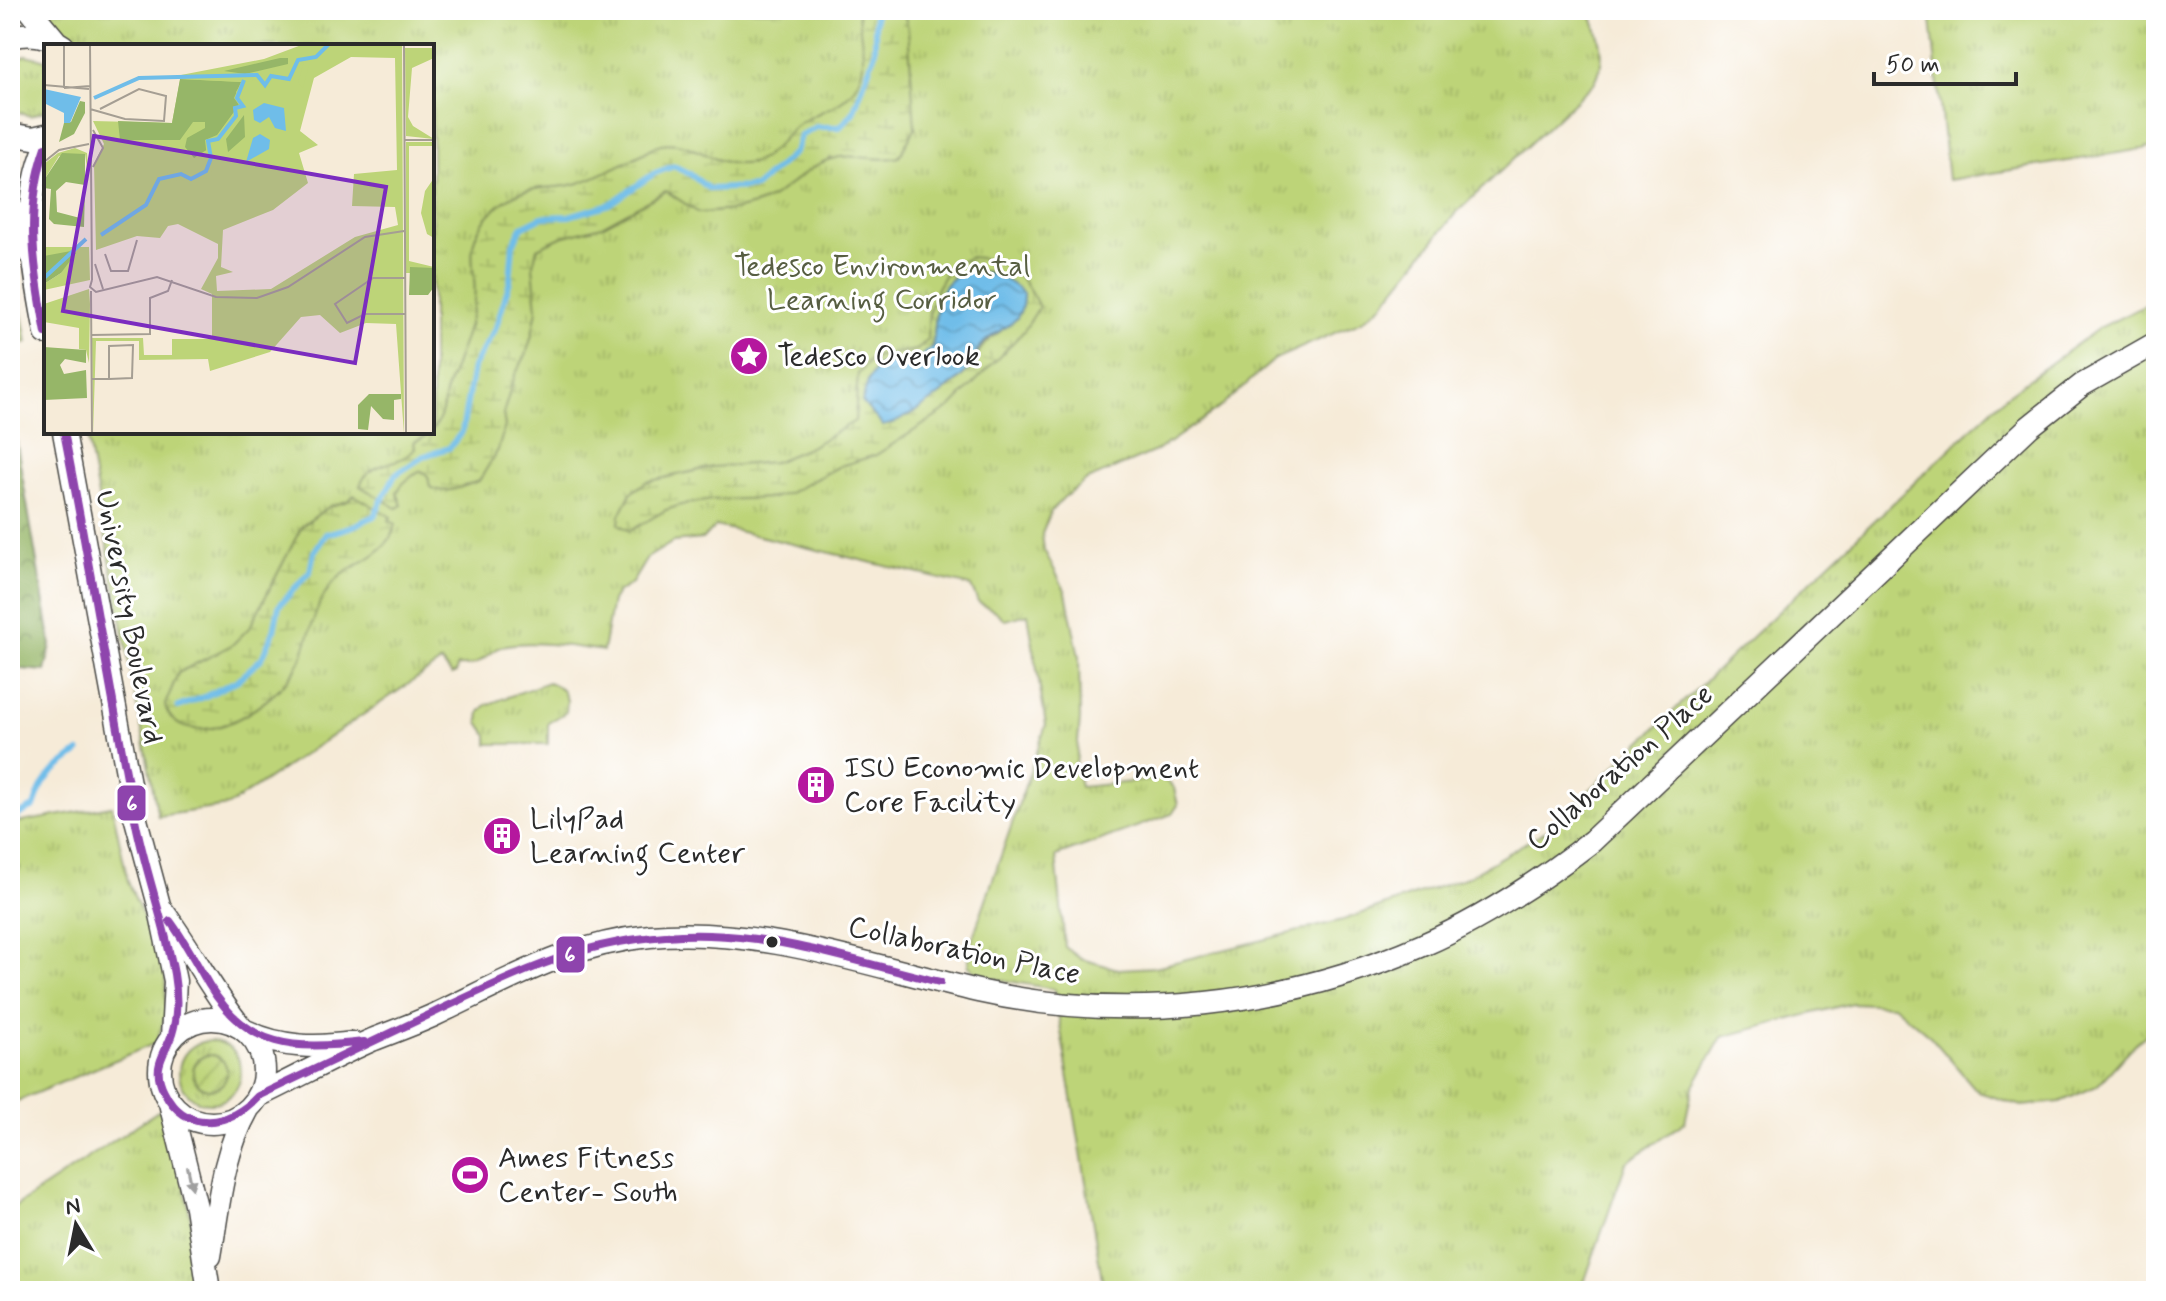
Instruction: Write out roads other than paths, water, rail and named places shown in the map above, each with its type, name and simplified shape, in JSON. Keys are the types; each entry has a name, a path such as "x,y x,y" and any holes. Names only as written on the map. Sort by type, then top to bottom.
{"street":[{"path":"30,10 59,43"},
{"path":"10,37 39,34 59,43"},
{"path":"10,134 33,138 44,135"},
{"path":"44,152 33,188 33,259 44,322"},
{"path":"10,203 17,227 33,259"},
{"name":"Collaboration Place","path":"253,1102 370,1041 433,1016 538,964 602,944 650,936 709,935 772,941 1009,998 1081,1007 1123,1008 1199,1003 1270,993 1333,978 1423,946 1525,889 1592,841 2029,427 2082,385 2156,343"},
{"name":"University Boulevard","path":"64,434 135,816 175,981 172,1037"},
{"name":"University Boulevard","path":"159,905 189,947 210,987 244,1030"},
{"path":"206,1018 224,1020 244,1030 260,1050 264,1064 262,1086 237,1128 222,1180 208,1282 184,1150 159,1072 162,1051 172,1037 186,1025 206,1018"},
{"name":"Collaboration Place","path":"244,1030 263,1039 311,1047 370,1041"},
{"path":"170,1103 181,1113 204,1123 216,1123 233,1119 253,1102"}],"water":[{"path":"970,270 998,277 1023,293 1019,314 1008,326 986,340 971,365 943,392 904,418 883,426 862,402 868,381 877,366 918,358 932,348 941,291 957,275"}],"waterway":[{"path":"178,707 238,680 262,658 274,631 279,606 310,571 314,552 326,534 374,516 395,475 424,456 449,448 462,432 473,367 496,327 510,281 513,244 522,227 542,217 569,216 610,204 655,173 674,166 709,189 755,187 795,152 800,136 816,127 840,127 853,113 875,52 875,10"},
{"path":"10,831 18,815 34,807 50,775 79,752"}],"place":[{"name":"Tedesco Overlook","path":"749,356"},
{"name":"ISU Economic Development Core Facility","path":"816,785"},
{"name":"LilyPad Learning Center","path":"502,836"},
{"name":"Ames Fitness Center- South","path":"470,1175"}],"park label":[{"name":"Tedesco Environmental Learning Corridor","path":"882,283"}]}
